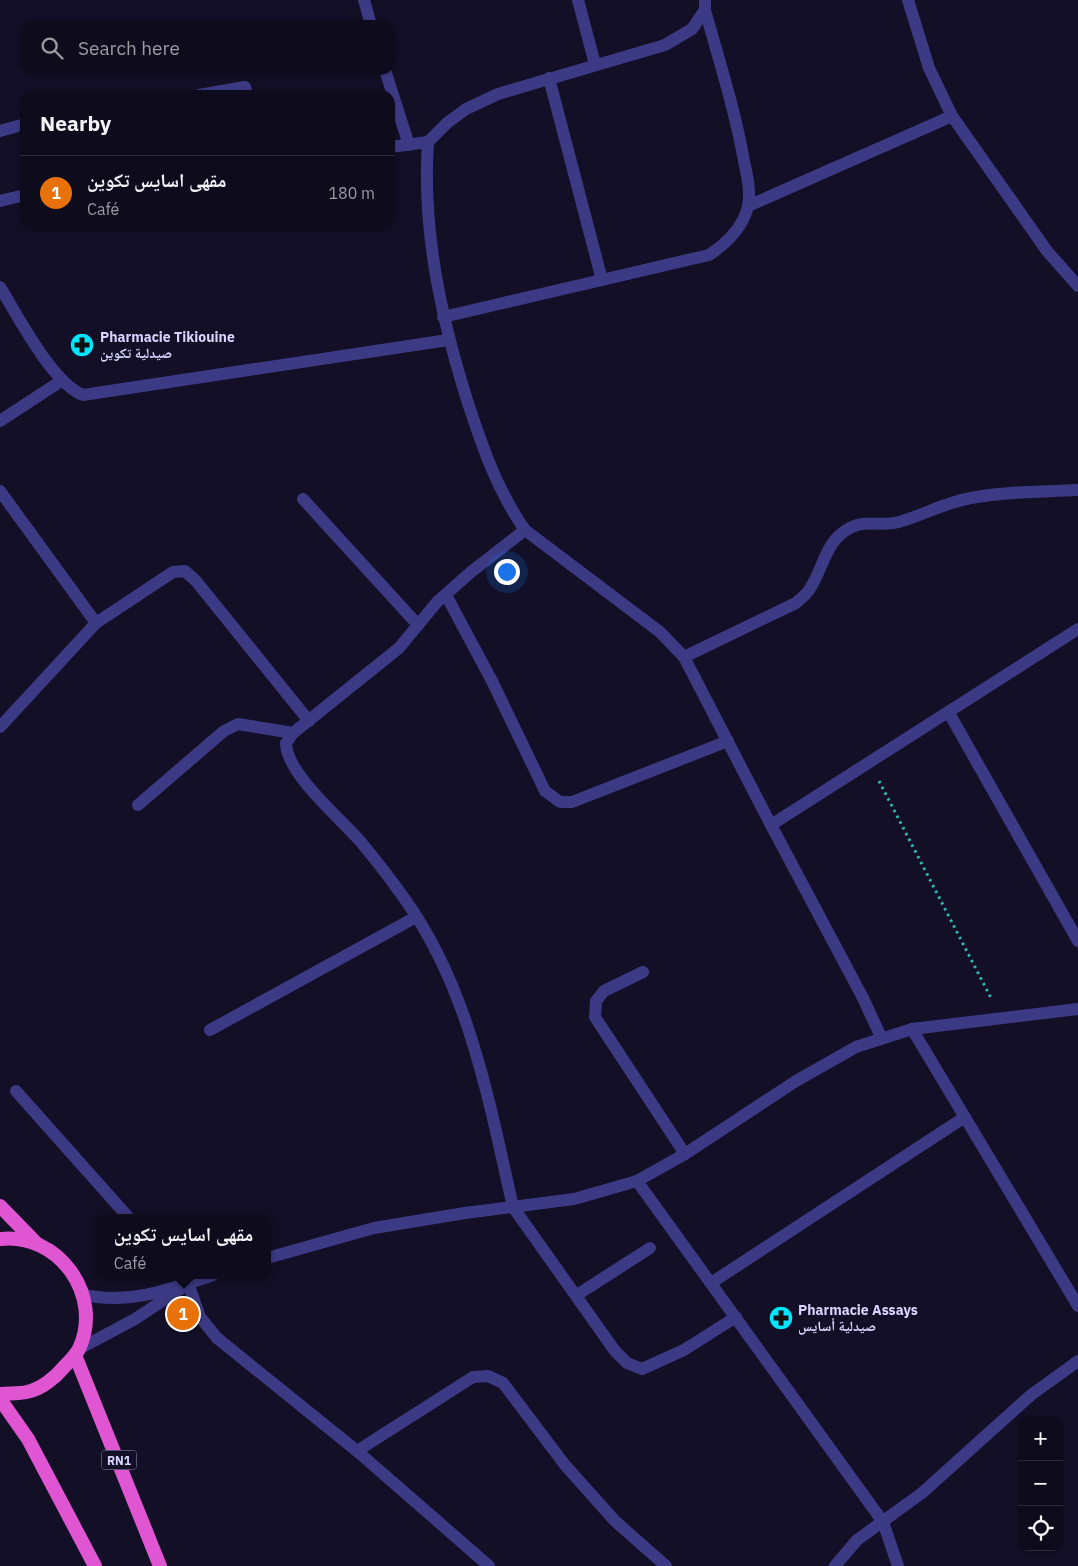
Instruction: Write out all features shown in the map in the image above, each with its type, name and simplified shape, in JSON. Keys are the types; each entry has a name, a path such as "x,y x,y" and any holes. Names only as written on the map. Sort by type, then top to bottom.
{"highway":[{"path":"0,1206 36,1243"},
{"path":"0,1239 11,1238 36,1243 54,1252 68,1266 79,1283 86,1323 77,1352 55,1378 28,1392 0,1394"},
{"name":"RN1","path":"77,1352 160,1566"},
{"path":"0,1399 5,1415 28,1439 95,1566"}],"street":[{"path":"364,0 370,20"},
{"path":"578,0 596,64"},
{"path":"908,0 929,68 952,116 1047,251 1078,286"},
{"path":"395,146 428,142 466,109 498,94 665,45 692,29 705,5"},
{"path":"443,317 709,255 727,242 741,224 748,206 750,189 739,134 705,5"},
{"path":"387,75 391,90"},
{"path":"549,78 602,280"},
{"path":"228,90 245,87 246,90"},
{"path":"395,101 409,145"},
{"path":"748,206 952,116"},
{"path":"0,131 20,125"},
{"path":"428,142 429,226 448,340 486,459 509,507 525,530 660,632 684,657 864,998 881,1037"},
{"path":"0,201 20,196"},
{"path":"0,287 29,335 61,380 72,391 83,395 448,340"},
{"path":"0,421 61,380"},
{"path":"684,657 796,603 809,590 839,536 852,525 866,522 880,524 898,522 947,504 970,498 1078,490"},
{"path":"0,491 96,623"},
{"path":"303,499 418,625"},
{"path":"525,530 446,594 399,648 292,734 286,743 288,760 324,804 360,841 405,899 446,968 481,1068 513,1207 577,1295 615,1352 627,1363 642,1369 684,1350 736,1317"},
{"path":"0,727 96,623 173,572 185,571 196,581 309,720"},
{"path":"446,594 492,681 545,791 560,802 572,802 728,741"},
{"path":"771,825 1078,629"},
{"path":"949,713 1078,941"},
{"path":"138,806 224,732 238,724 292,734"},
{"path":"210,1030 416,917"},
{"path":"643,972 604,991 596,1001 595,1017 686,1154"},
{"path":"271,1257 374,1228 574,1199 637,1181 686,1154 796,1081 856,1047 881,1037 912,1029 1078,1009"},
{"path":"912,1029 1078,1306"},
{"path":"16,1091 125,1214"},
{"path":"710,1283 964,1117"},
{"path":"637,1181 883,1522 898,1566"},
{"path":"577,1295 650,1248"},
{"path":"82,1294 106,1299 119,1299 184,1279"},
{"path":"77,1352 135,1319 184,1279"},
{"path":"184,1279 200,1317 217,1338 357,1451 489,1566"},
{"path":"835,1566 858,1540 922,1493 1031,1395 1078,1361"},
{"path":"357,1451 473,1378 488,1376 503,1383 565,1465 614,1521 666,1566"}],"path":[{"path":"870,762 1000,1017"}],"place":[{"name":"Pharmacie Tikiouine صيدلية تكوين","path":"82,345"},
{"name":"مقهى اسايس تكوين","path":"183,1314"},
{"name":"Pharmacie Assays صيدلية أسايس","path":"781,1318"}]}
